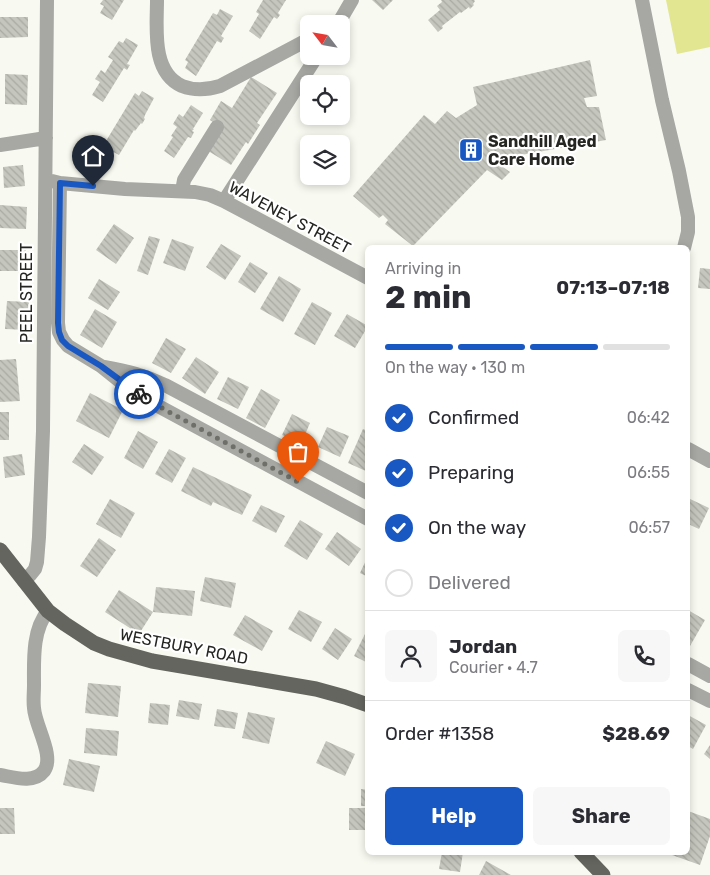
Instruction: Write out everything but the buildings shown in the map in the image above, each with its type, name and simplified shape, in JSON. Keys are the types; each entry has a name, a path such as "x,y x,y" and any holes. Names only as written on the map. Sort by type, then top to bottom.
{"main road":[{"name":"WESTBURY ROAD","path":"0,550 48,611 64,624 94,643 130,656 152,661 316,689 365,704"},
{"path":"584,855 603,875"}],"street":[{"name":"PEEL STREET","path":"24,581 35,570 39,536 43,431 47,0"},
{"path":"157,0 157,39 164,71 175,83 188,88 204,90 220,86 300,44"},
{"path":"343,15 352,0"},
{"path":"642,0 688,217 688,232 685,245"},
{"path":"224,201 311,65"},
{"path":"182,192 184,180 217,127"},
{"path":"0,145 46,138"},
{"name":"WAVENEY STREET","path":"45,180 125,189 210,195 365,276"},
{"path":"60,183 58,323 62,340 68,346 101,366 121,382 160,407 365,517"},
{"path":"101,366 133,372 165,385 365,491"},
{"path":"690,450 710,461"},
{"path":"0,775 33,778 43,773 48,764 46,750 34,710 34,668 35,644 40,622 48,611"},
{"path":"690,665 710,676"},
{"path":"690,691 710,701"}],"green space":[{"path":"666,0 710,0 710,47 677,54"}],"way so far":[{"path":"139,394 298,482"}],"place":[{"name":"Sandhill Aged Care Home","path":"471,150"}],"route":[{"path":"93,186 60,183 59,332 62,340 68,346 101,366 139,394"}]}
